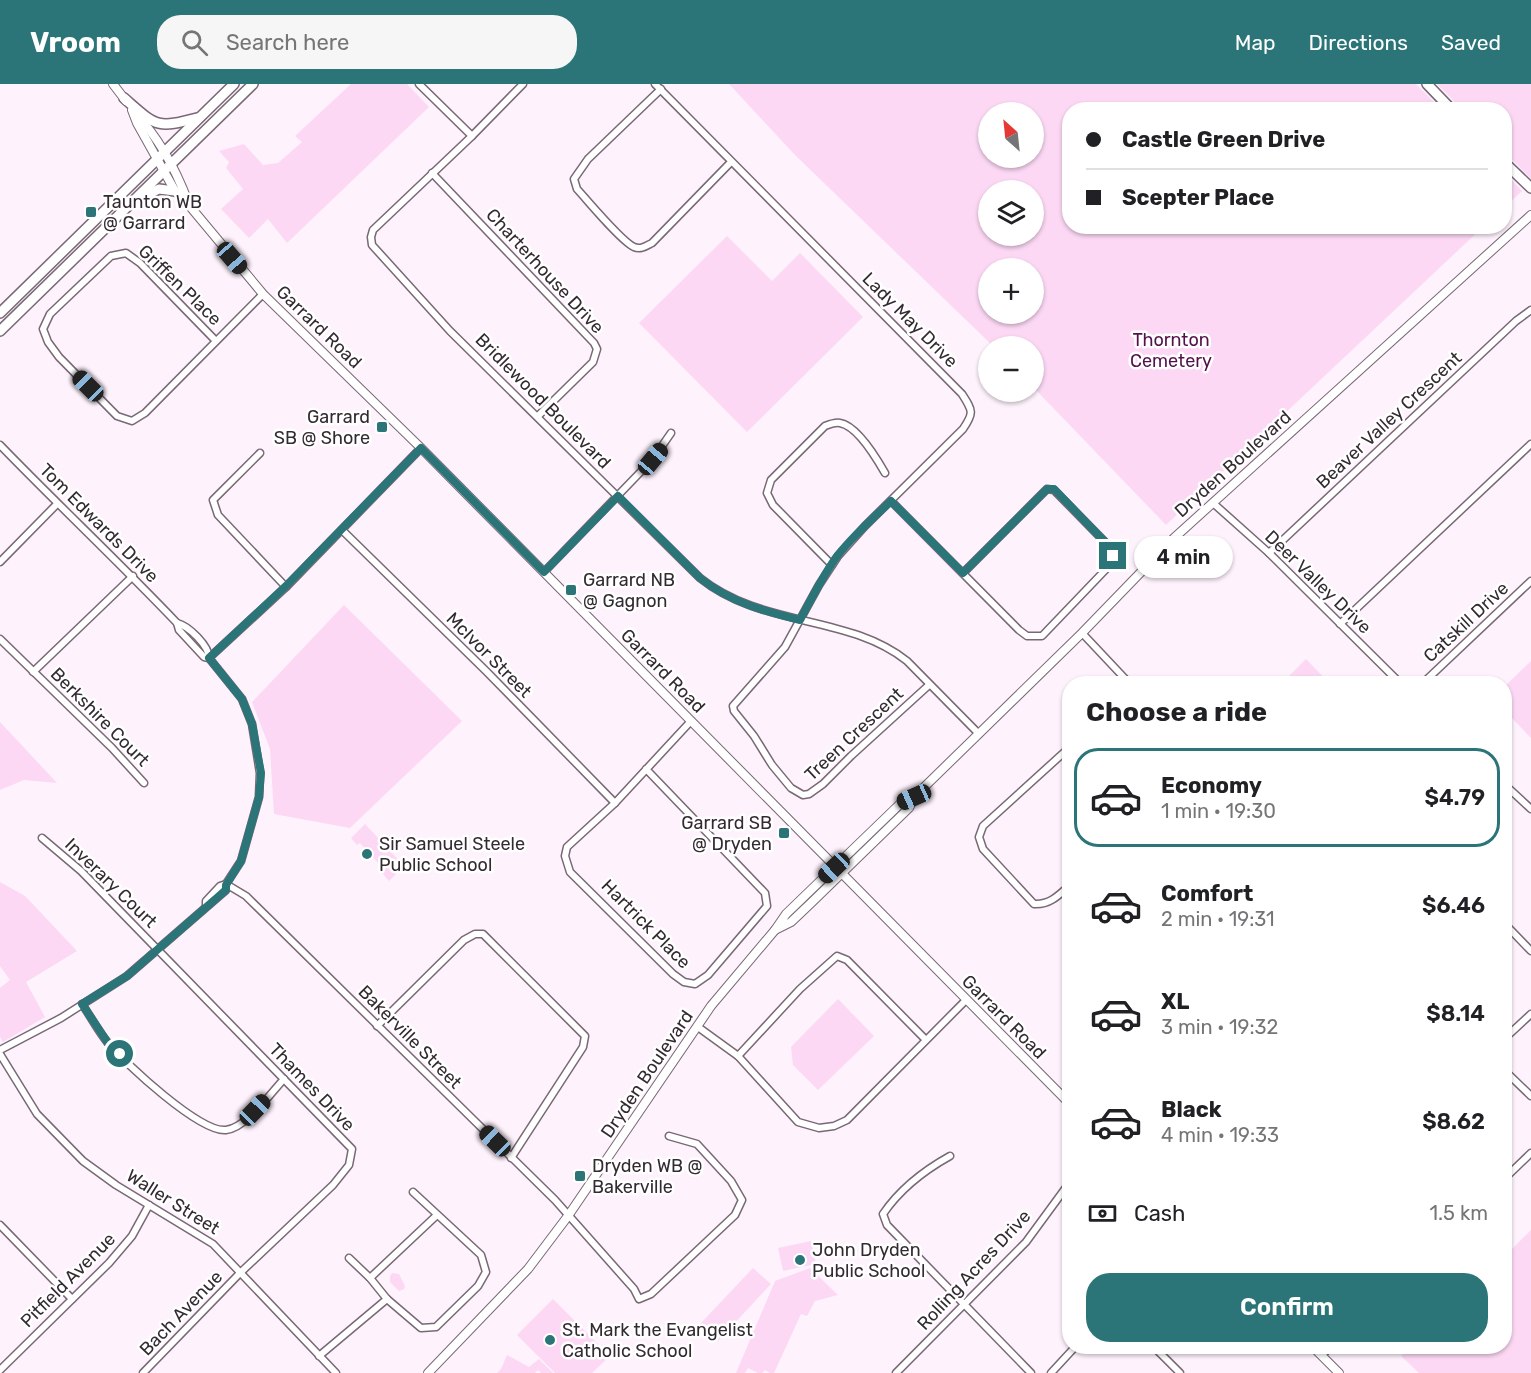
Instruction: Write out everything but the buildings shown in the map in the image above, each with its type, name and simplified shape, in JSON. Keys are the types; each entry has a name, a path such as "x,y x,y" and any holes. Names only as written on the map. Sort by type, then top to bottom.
{"main road":[{"path":"0,313 234,84"},
{"path":"0,331 253,84"},
{"path":"1427,84 1444,102"},
{"path":"124,98 153,123 166,125 200,117"},
{"path":"1512,170 1531,188"},
{"path":"135,200 159,189 175,191"}],"street":[{"name":"Garrard Road","path":"113,84 168,167 188,204"},
{"path":"419,84 472,136 523,84"},
{"path":"658,87 588,159 574,179 577,189 625,240 635,247 643,248 652,243 731,162"},
{"name":"Lady May Drive","path":"658,87 962,394 971,409 971,418 963,429 865,526 832,565 800,620"},
{"name":"Bridlewood Boulevard","path":"472,136 373,230 372,245 450,331 700,578 735,601 854,634 895,651 979,734"},
{"name":"Garrard Road","path":"168,167 175,191 263,294 421,448 1062,1096"},
{"name":"Charterhouse Drive","path":"432,173 594,343 597,349 593,363 538,416"},
{"name":"Dryden Boulevard","path":"1512,232 1531,215"},
{"name":"Dryden Boulevard","path":"428,1373 528,1269 568,1216 711,1006 786,914 901,803 914,797 1082,633 1174,538 1510,234"},
{"name":"Griffen Place","path":"216,341 140,263 126,253 111,256 50,314 43,329 48,342 59,357 117,416 132,420 146,413 263,294"},
{"name":"Beaver Valley Crescent","path":"1269,553 1516,321 1531,310"},
{"path":"832,565 773,505 767,493 771,480 825,426 837,422 846,425 870,450 885,473"},
{"path":"544,572 653,459 671,433"},
{"path":"1340,624 1531,444"},
{"name":"Tom Edwards Drive","path":"0,445 57,504 133,576 177,623 184,625 209,652 209,658 242,699 252,724 261,773 259,797 241,861 226,885 220,886 206,901 206,906 127,976 61,1018 0,1052"},
{"path":"209,658 286,586 421,448"},
{"path":"260,453 213,500 218,515 286,586"},
{"path":"891,501 1019,630 1033,638 1042,636 1087,591 1111,564 1113,556 1105,542 1054,489 1047,489 963,573"},
{"name":"Deer Valley Drive","path":"1213,503 1269,553 1393,676"},
{"path":"0,562 57,504"},
{"name":"McIvor Street","path":"342,530 486,671 615,803"},
{"path":"33,672 133,576"},
{"name":"Catskill Drive","path":"1430,676 1531,581"},
{"name":"Treen Crescent","path":"800,620 785,647 733,706 734,711 754,736 772,765 796,792 809,794 818,788 929,685"},
{"path":"1082,633 1122,676"},
{"name":"Berkshire Court","path":"0,639 112,748 144,783"},
{"name":"Hartrick Place","path":"646,769 765,892 767,906 708,975 695,984 684,982 673,974 570,872 565,856 567,847 615,803 646,769 691,721"},
{"path":"1062,754 983,826 979,837 983,849 1034,904 1053,900 1062,892"},
{"path":"1512,791 1531,809"},
{"name":"Dryden Boulevard","path":"775,930 791,922 909,808 914,797"},
{"name":"Inverary Court","path":"42,838 81,871 159,949"},
{"name":"Bakerville Street","path":"226,885 246,896 512,1158 568,1216 634,1290 639,1299 651,1294 735,1215 742,1200 731,1181 697,1144 669,1136"},
{"path":"1512,931 1531,951"},
{"path":"377,1026 464,940 475,934 483,934 585,1036 583,1047 512,1158"},
{"name":"Thames Drive","path":"159,949 352,1149 349,1165 333,1185 240,1273"},
{"path":"738,1056 800,989 837,956 847,960 925,1039"},
{"path":"698,1027 738,1056 798,1122 819,1128 834,1126 847,1120 966,1000"},
{"path":"82,1004 108,1043 143,1078 173,1103 208,1125 224,1130 240,1125 285,1079"},
{"path":"1512,1032 1531,1014"},
{"name":"Waller Street","path":"0,1052 37,1114 83,1161 213,1244 336,1373"},
{"path":"1512,1078 1531,1096"},
{"path":"1512,1171 1531,1153"},
{"path":"950,1156 926,1170 893,1198 883,1214 886,1225 1031,1373"},
{"path":"349,1258 370,1278 387,1299 421,1328 436,1327 478,1286 486,1272 481,1255 413,1192"},
{"name":"Rolling Acres Drive","path":"896,1373 1026,1242 1062,1193"},
{"name":"Pitfield Avenue","path":"1,1371 110,1263 132,1236 149,1205"},
{"path":"370,1278 437,1215"},
{"path":"0,1224 72,1299"},
{"name":"Bach Avenue","path":"143,1373 240,1273"},
{"path":"319,1356 387,1299"},
{"path":"1051,1373 1069,1354"},
{"path":"1161,1354 1179,1373"},
{"path":"1322,1355 1339,1373"}],"green space":[{"path":"351,84 407,84 429,107 287,243 268,219 249,238 221,209 243,189 226,168 229,162 219,151 244,144 263,165 278,163 302,142 295,136"},
{"name":"Thornton Cemetery","path":"729,84 1416,84 1434,102 1062,102 1062,234 1476,234 1166,525 1044,398 1044,336 983,336 795,155"},
{"path":"1437,84 1531,84 1531,179 1512,159 1512,102 1455,102"},
{"path":"1512,180 1522,191 1512,200"},
{"path":"727,236 772,281 800,253 863,317 747,432 639,323"},
{"path":"344,605 462,721 350,828 274,814 270,749 252,702"},
{"path":"1306,659 1322,676 1289,676"},
{"path":"1531,661 1531,738 1512,718 1512,679"},
{"path":"0,722 57,783 24,780 0,790"},
{"path":"365,824 404,866 389,881 378,868 380,865 360,843 357,845 351,838"},
{"path":"0,882 25,896 77,951 26,982 45,1017 3,1042 0,1037 0,988 10,980 0,966"},
{"path":"838,999 874,1036 818,1090 793,1065 791,1047"},
{"path":"1531,1230 1531,1373 1419,1373 1401,1356 1403,1354 1512,1354 1512,1249"},
{"path":"811,1241 816,1264 783,1271 778,1248"},
{"path":"753,1268 771,1284 718,1341 700,1324"},
{"path":"810,1268 838,1295 815,1301 807,1316 801,1314 774,1373 765,1370 758,1373 748,1368 745,1373 736,1373 775,1281"},
{"path":"392,1273 399,1274 405,1286 404,1289 399,1291 390,1282"},
{"path":"553,1299 610,1356 592,1373 555,1373 517,1335"},
{"path":"507,1355 529,1367 539,1359 553,1373 541,1373 538,1370 535,1373 497,1373"}],"place":[{"name":"Taunton WB @ Garrard","path":"91,212"},
{"name":"Garrard SB @ Shore","path":"382,427"},
{"name":"Garrard NB @ Gagnon","path":"571,590"},
{"name":"Garrard SB @ Dryden","path":"784,833"},
{"name":"Sir Samuel Steele Public School","path":"367,854"},
{"name":"Dryden WB @ Bakerville","path":"580,1176"},
{"name":"John Dryden Public School","path":"800,1260"},
{"name":"St. Mark the Evangelist Catholic School","path":"550,1340"}],"route":[{"path":"120,1054 108,1043 82,1004 127,976 226,890 226,885 241,861 259,797 261,773 252,724 242,699 209,658 286,586 421,448 544,572 618,496 700,578 714,589 735,601 800,620 838,556 891,501 963,573 1047,489 1054,489 1105,542 1113,556"}]}
